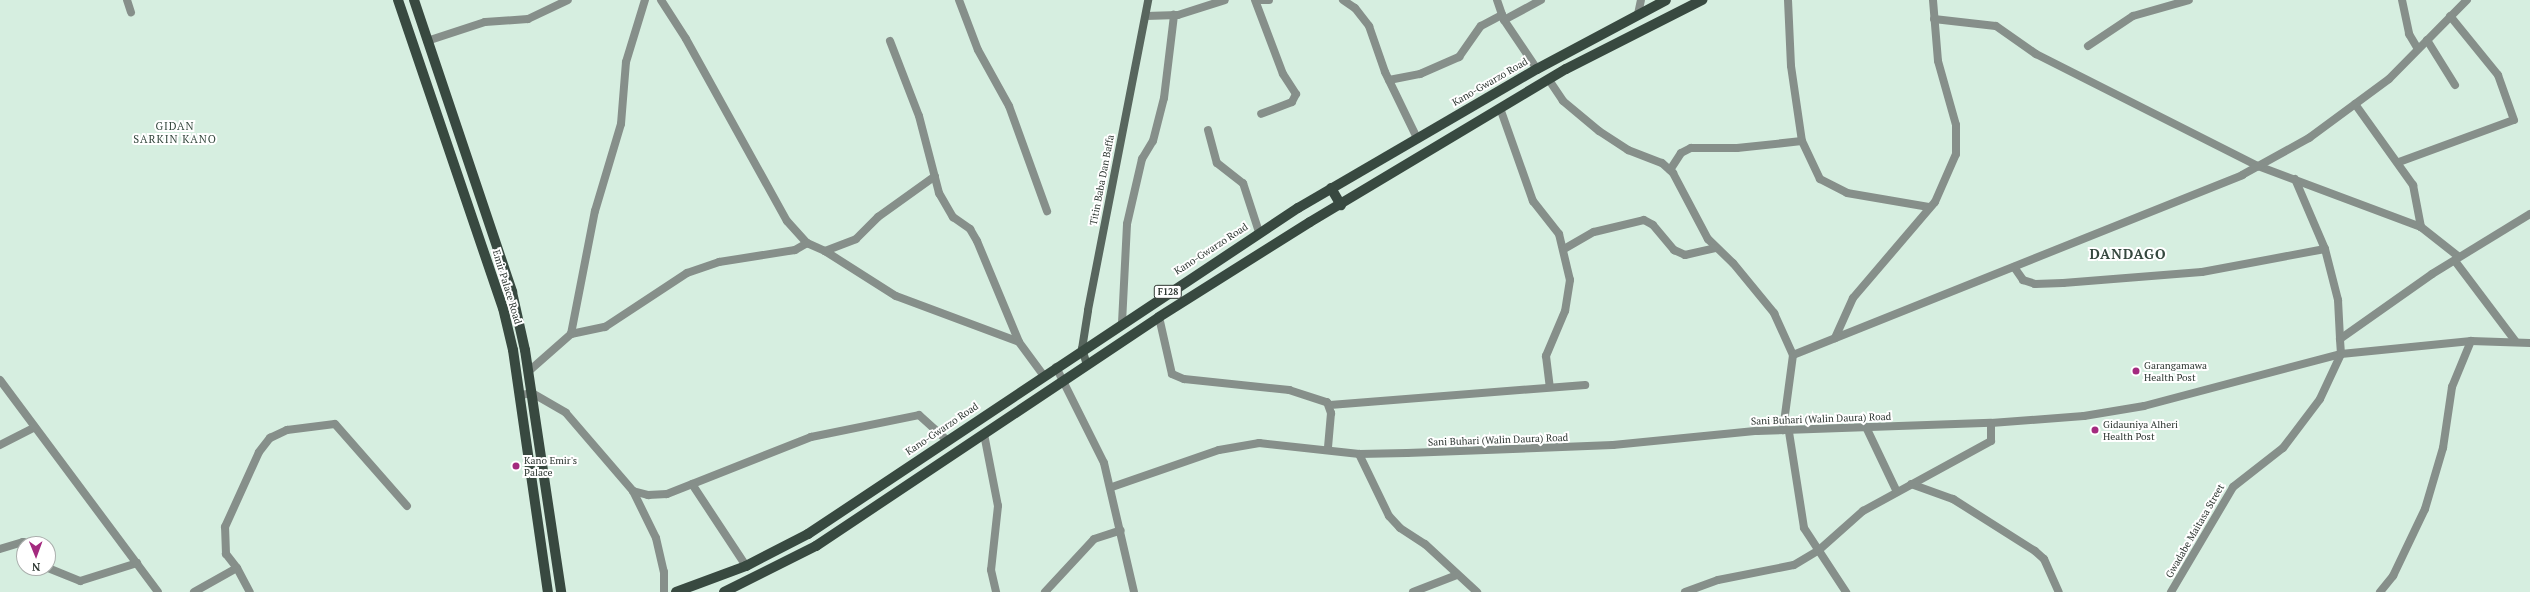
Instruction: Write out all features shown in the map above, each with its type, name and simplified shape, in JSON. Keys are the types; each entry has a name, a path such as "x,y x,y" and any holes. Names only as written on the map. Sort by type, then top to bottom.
{"main road":[{"name":"Emir Palace Road","path":"398,0 503,308 521,395 548,592"},
{"name":"Emir Palace Road","path":"414,0 512,292 529,371 561,592"},
{"name":"Titin Baba Dan Baffa","path":"1087,365 1082,349 1114,164 1146,16 1148,0"},
{"name":"Kano-Gwarzo Road","path":"676,592 746,566 814,530 1082,349 1259,232 1331,188 1537,69 1666,0"},
{"name":"F128","path":"724,592 739,590 816,546 1158,317 1500,108 1617,40 1702,0"},
{"path":"1331,188 1342,205"}],"street":[{"path":"127,0 131,12"},
{"path":"427,41 485,22 528,19 568,0"},
{"path":"571,334 595,211 621,124 626,62 645,0"},
{"path":"661,0 686,39 786,221 807,243 825,251 896,296 1019,342"},
{"path":"959,0 978,50 1008,106 1047,211"},
{"path":"1146,16 1174,15 1225,0"},
{"path":"1255,0 1283,74 1296,94 1292,102 1261,114"},
{"path":"1261,0 1269,0"},
{"path":"1343,0 1365,19 1389,80 1417,138"},
{"path":"1497,0 1503,17 1537,69"},
{"path":"1389,80 1420,74 1460,57 1481,26 1541,0"},
{"path":"1638,14 1641,0"},
{"path":"1788,0 1791,66 1802,141 1820,178 1835,190 1929,207"},
{"path":"1835,338 1853,298 1884,266 1905,234 1945,186 1958,140 1938,61 1933,0"},
{"path":"2088,46 2133,16 2189,0"},
{"path":"2402,0 2409,34 2418,49"},
{"path":"1793,355 2014,267 2258,166 2309,138 2389,79 2467,0"},
{"path":"1122,323 1127,224 1142,159 1153,141 1164,98 1174,15"},
{"path":"2399,162 2514,118 2498,75 2450,16"},
{"path":"1934,19 1996,26 2036,54 2258,166 2421,227 2457,259 2516,342"},
{"path":"2427,40 2455,85"},
{"path":"890,42 919,116 935,176 945,204 977,241 1019,342 1044,376"},
{"path":"1549,80 1563,101 1599,131 1628,150 1670,170 1715,248 1733,263 1774,313 1793,355 1786,431 1804,528 1820,550 1846,592"},
{"path":"2355,104 2399,162 2412,185 2421,227"},
{"path":"1500,108 1533,201 1559,234 1564,248 1570,286 1565,311 1546,356 1550,387"},
{"path":"1208,130 1217,163 1243,183 1259,232"},
{"path":"1670,170 1682,153 1691,148 1737,148 1802,141"},
{"path":"825,251 856,239 878,217 935,176"},
{"path":"2295,179 2325,249 2338,300 2341,354"},
{"path":"2340,338 2457,259 2530,214"},
{"path":"1564,248 1594,232 1644,220 1653,225 1674,250 1685,255 1715,248"},
{"path":"529,371 571,334 605,327 687,273 720,262 795,250 807,243"},
{"path":"2014,267 2023,280 2035,284 2063,283 2202,272 2325,249"},
{"path":"1158,317 1172,374 1184,379 1289,390 1330,405 1585,385"},
{"path":"2380,592 2393,576 2425,509 2443,448 2452,387 2471,341"},
{"name":"Sani Buhari (Walin Daura) Road","path":"1112,486 1219,450 1259,443 1328,449 1359,454 1613,446 1786,431 1991,423 2084,416 2144,406 2341,354 2471,341 2516,342 2530,344"},
{"name":"Gwadabe Maitasa Street","path":"2171,592 2233,487 2283,448 2320,399 2341,354"},
{"path":"1056,367 1112,486 1134,592"},
{"path":"0,380 158,592"},
{"path":"521,395 532,394 566,413 633,492 656,538 664,572 664,592"},
{"path":"1328,449 1330,405"},
{"path":"633,492 668,494 811,437 919,415 947,440"},
{"path":"1685,592 1718,580 1794,565 1820,550 1863,511 1991,441 1991,423"},
{"path":"250,592 237,568 226,554 225,528 260,452 270,438 287,430 334,424 407,506"},
{"path":"0,445 34,427"},
{"path":"1866,428 1897,492"},
{"path":"984,434 998,506 991,570 996,592"},
{"path":"1359,454 1389,516 1400,528 1425,544 1476,592"},
{"path":"692,484 746,566"},
{"path":"1911,484 1953,499 2034,551 2044,559 2059,592"},
{"path":"1044,592 1094,539 1121,530"},
{"path":"0,549 16,544"},
{"path":"56,571 80,581 137,563"},
{"path":"194,592 237,568"},
{"path":"1413,592 1457,575"}],"place":[{"name":"Garangamawa Health Post","path":"2136,371"},
{"name":"Gidauniya Alheri Health Post","path":"2095,430"},
{"name":"Kano Emir's Palace","path":"516,466"}],"district":[{"name":"GIDAN SARKIN KANO","path":"175,133"},
{"name":"DANDAGO","path":"2128,254"}]}
